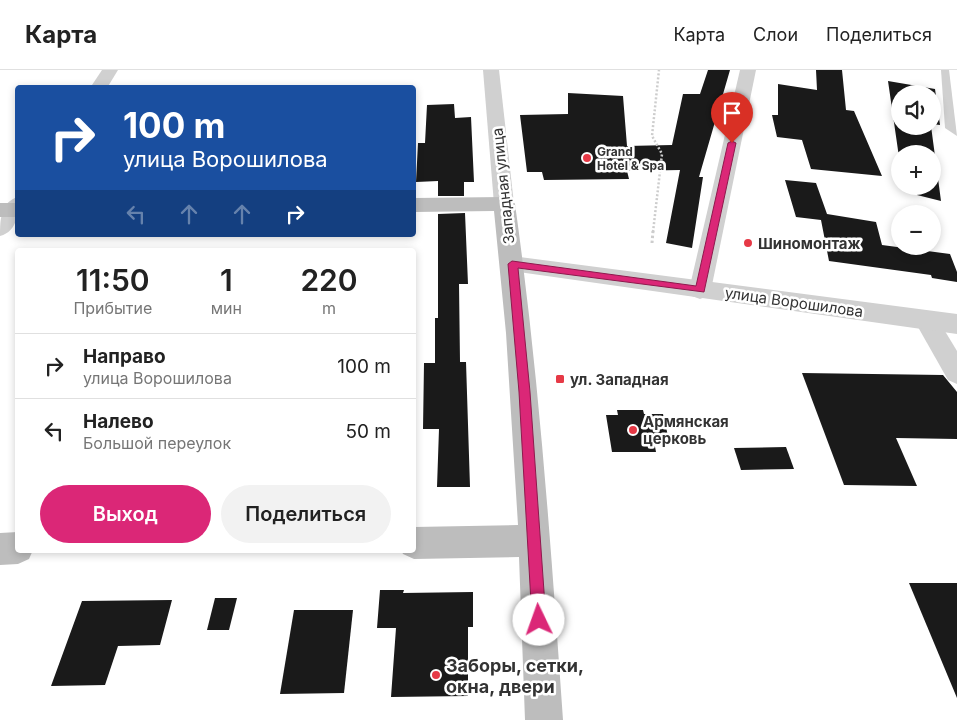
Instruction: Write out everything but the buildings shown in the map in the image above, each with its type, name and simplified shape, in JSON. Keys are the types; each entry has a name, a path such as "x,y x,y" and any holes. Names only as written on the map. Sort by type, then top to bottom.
{"main road":[{"path":"416,205 504,204"},
{"name":"Западная улица","path":"504,204 525,392 544,720"},
{"path":"416,542 534,541"},
{"path":"0,548 15,548"}],"street":[{"path":"100,85 110,70"},
{"name":"Западная улица","path":"491,70 504,204"},
{"path":"700,290 748,70"},
{"path":"0,229 12,208"},
{"name":"улица Ворошилова","path":"512,264 957,324"},
{"path":"926,320 957,373"}],"lane":[{"path":"944,70 950,128 957,133"}],"path":[{"path":"652,243 662,154 652,136 659,70"}],"place":[{"name":"Grand Hotel & Spa","path":"587,158"},
{"name":"Шиномонтаж","path":"748,243"},
{"name":"ул. Западная","path":"560,379"},
{"name":"Армянская церковь","path":"633,430"},
{"name":"Заборы, сетки, окна, двери","path":"436,675"}],"route":[{"path":"539,620 525,392 512,264 700,290 732,143"}]}
